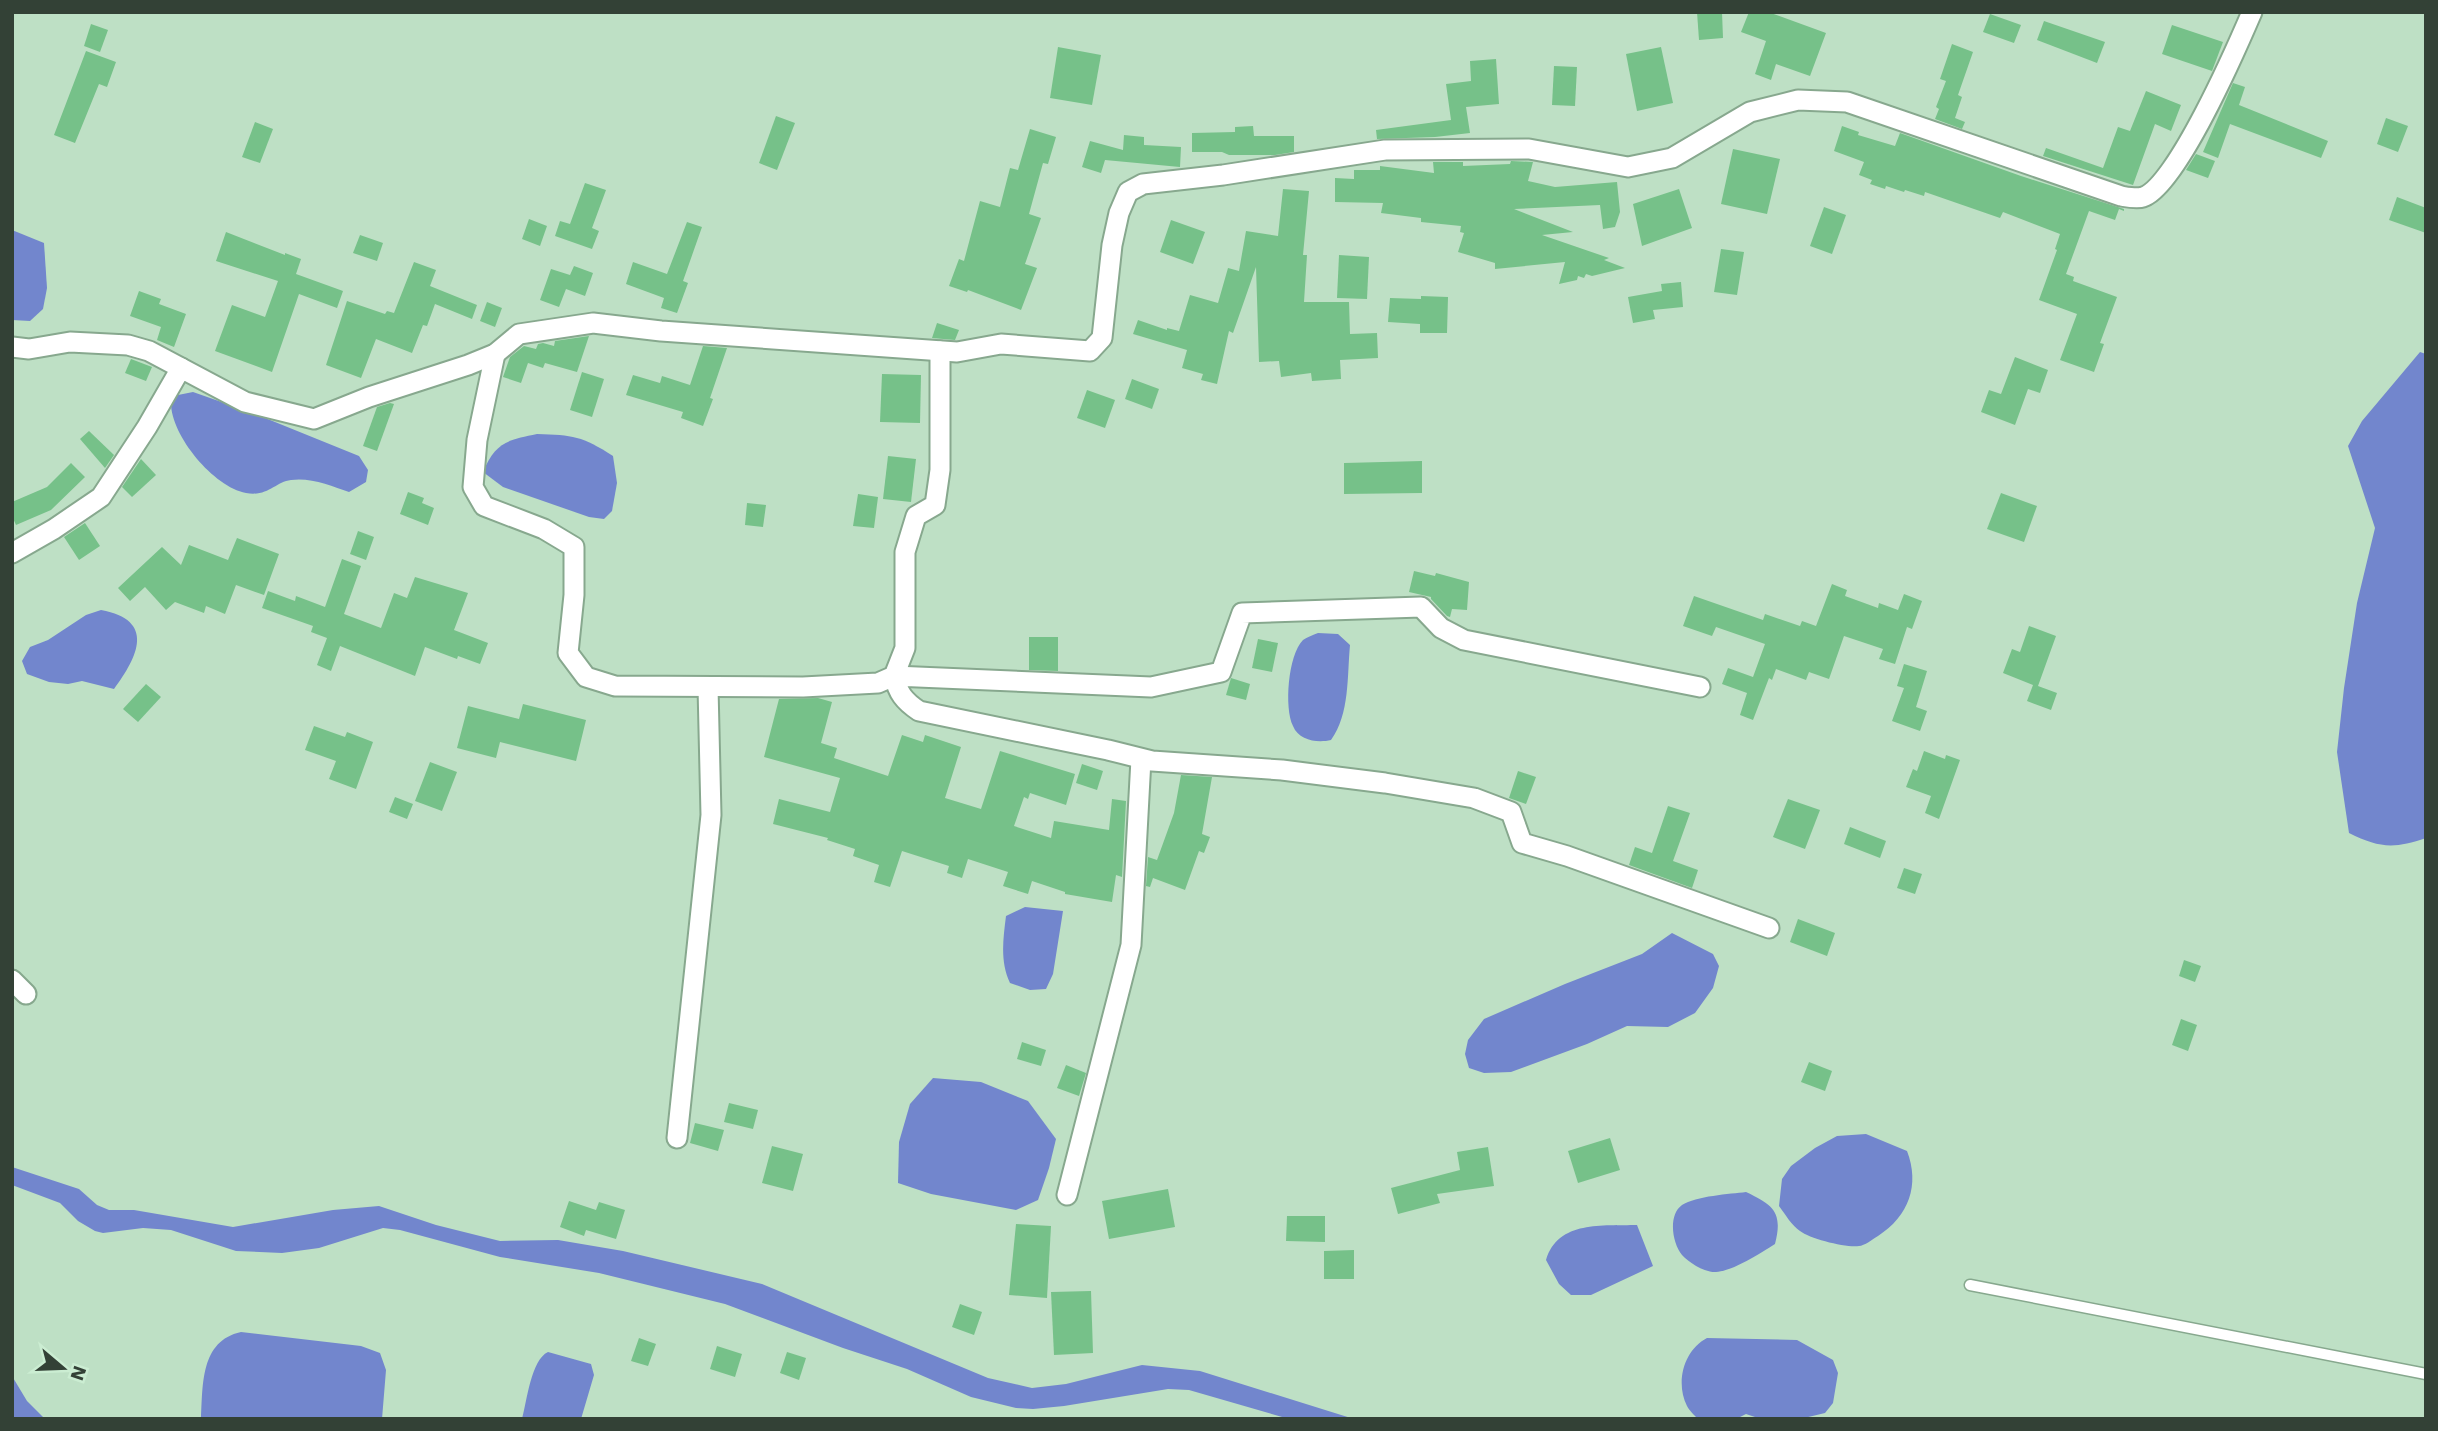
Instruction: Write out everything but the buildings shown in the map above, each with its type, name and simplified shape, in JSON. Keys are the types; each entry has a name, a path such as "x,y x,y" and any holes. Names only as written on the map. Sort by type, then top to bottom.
{"street":[{"path":"12,347 29,349 70,342 128,345 149,351 245,402 314,419 369,397 495,354 519,334 593,323 662,331 957,352 1001,344 1090,351 1102,338 1112,245 1119,213 1128,192 1143,184 1223,175 1385,150 1529,149 1628,167 1672,158 1749,111 1798,100 1847,102 2121,197 2143,197 2156,188 2183,151 2227,69 2252,12"},
{"path":"940,351 938,482 935,505 916,516 905,552 905,648 894,676 897,690 905,702 919,711 1141,759 1282,770 1474,798 1511,812 1522,843 1769,928"},
{"path":"495,354 477,440 473,487 484,506 544,529 573,547 574,595 568,653 586,677 615,686 878,683 894,676 1151,687 1221,672 1242,613 1421,607 1441,628 1464,640 1700,687"},
{"path":"12,553 102,497 181,368"},
{"path":"677,1138 711,815 708,687"},
{"path":"1067,1195 1131,945 1141,759"}],"lane":[{"path":"1970,1286 2426,1374"}],"water":[{"path":"12,230 44,243 47,288 43,309 30,321 12,320"},
{"path":"2420,352 2426,354 2426,838 2405,844 2387,845 2369,842 2349,833 2337,752 2357,603 2375,528 2348,446 2362,421"},
{"path":"193,392 359,456 368,470 366,482 349,492 298,479 285,481 254,494 234,489 208,471 178,430 171,403 178,395"},
{"path":"537,434 577,438 613,456 617,483 612,511 604,519 589,517 503,487 483,472 492,455 503,444"},
{"path":"101,610 130,622 136,631 135,653 114,689 82,681 68,684 49,682 27,674 22,661 30,647 48,640 86,615"},
{"path":"1318,633 1338,634 1350,645 1342,719 1331,740 1320,741 1304,738 1296,731 1290,718 1288,695 1291,669 1298,647 1303,640"},
{"path":"1025,907 1063,911 1053,974 1046,989 1030,990 1010,983 1005,967 1003,942 1006,916"},
{"path":"1672,933 1713,954 1719,966 1713,988 1695,1013 1668,1027 1627,1026 1511,1072 1484,1073 1469,1068 1465,1054 1468,1040 1484,1019 1642,954"},
{"path":"933,1078 981,1082 1028,1101 1056,1139 1038,1200 1016,1210 931,1194 898,1183 899,1142 910,1104"},
{"path":"1866,1134 1907,1151 1911,1164 1912,1188 1904,1209 1889,1228 1861,1246 1829,1242 1800,1231 1779,1206 1782,1179 1791,1166 1837,1136"},
{"path":"12,1167 79,1189 97,1205 109,1210 134,1210 233,1227 333,1210 379,1206 436,1225 500,1241 558,1240 623,1251 762,1284 988,1378 1032,1388 1066,1384 1142,1365 1200,1371 1354,1419 1289,1419 1189,1390 1168,1389 1064,1406 1016,1408 971,1397 907,1369 725,1304 599,1273 500,1257 400,1230 383,1228 319,1248 282,1253 236,1251 171,1230 143,1228 103,1233 78,1221 60,1203 12,1185"},
{"path":"1746,1192 1774,1211 1778,1225 1775,1244 1755,1257 1723,1271 1703,1269 1685,1258 1679,1250 1673,1229 1675,1215 1682,1205 1696,1199"},
{"path":"1637,1225 1653,1266 1591,1295 1571,1295 1559,1284 1546,1260 1560,1238 1583,1228"},
{"path":"241,1332 361,1346 380,1353 386,1370 382,1419 201,1419 206,1366 211,1355 228,1337"},
{"path":"1707,1338 1797,1340 1833,1360 1838,1373 1833,1403 1825,1413 1800,1419 1761,1419 1746,1414 1736,1419 1698,1419 1690,1411 1683,1397 1682,1377 1692,1350"},
{"path":"548,1352 591,1364 594,1375 581,1419 522,1419 537,1363"},
{"path":"12,1376 27,1401 45,1419 15,1419 12,1415"}]}
